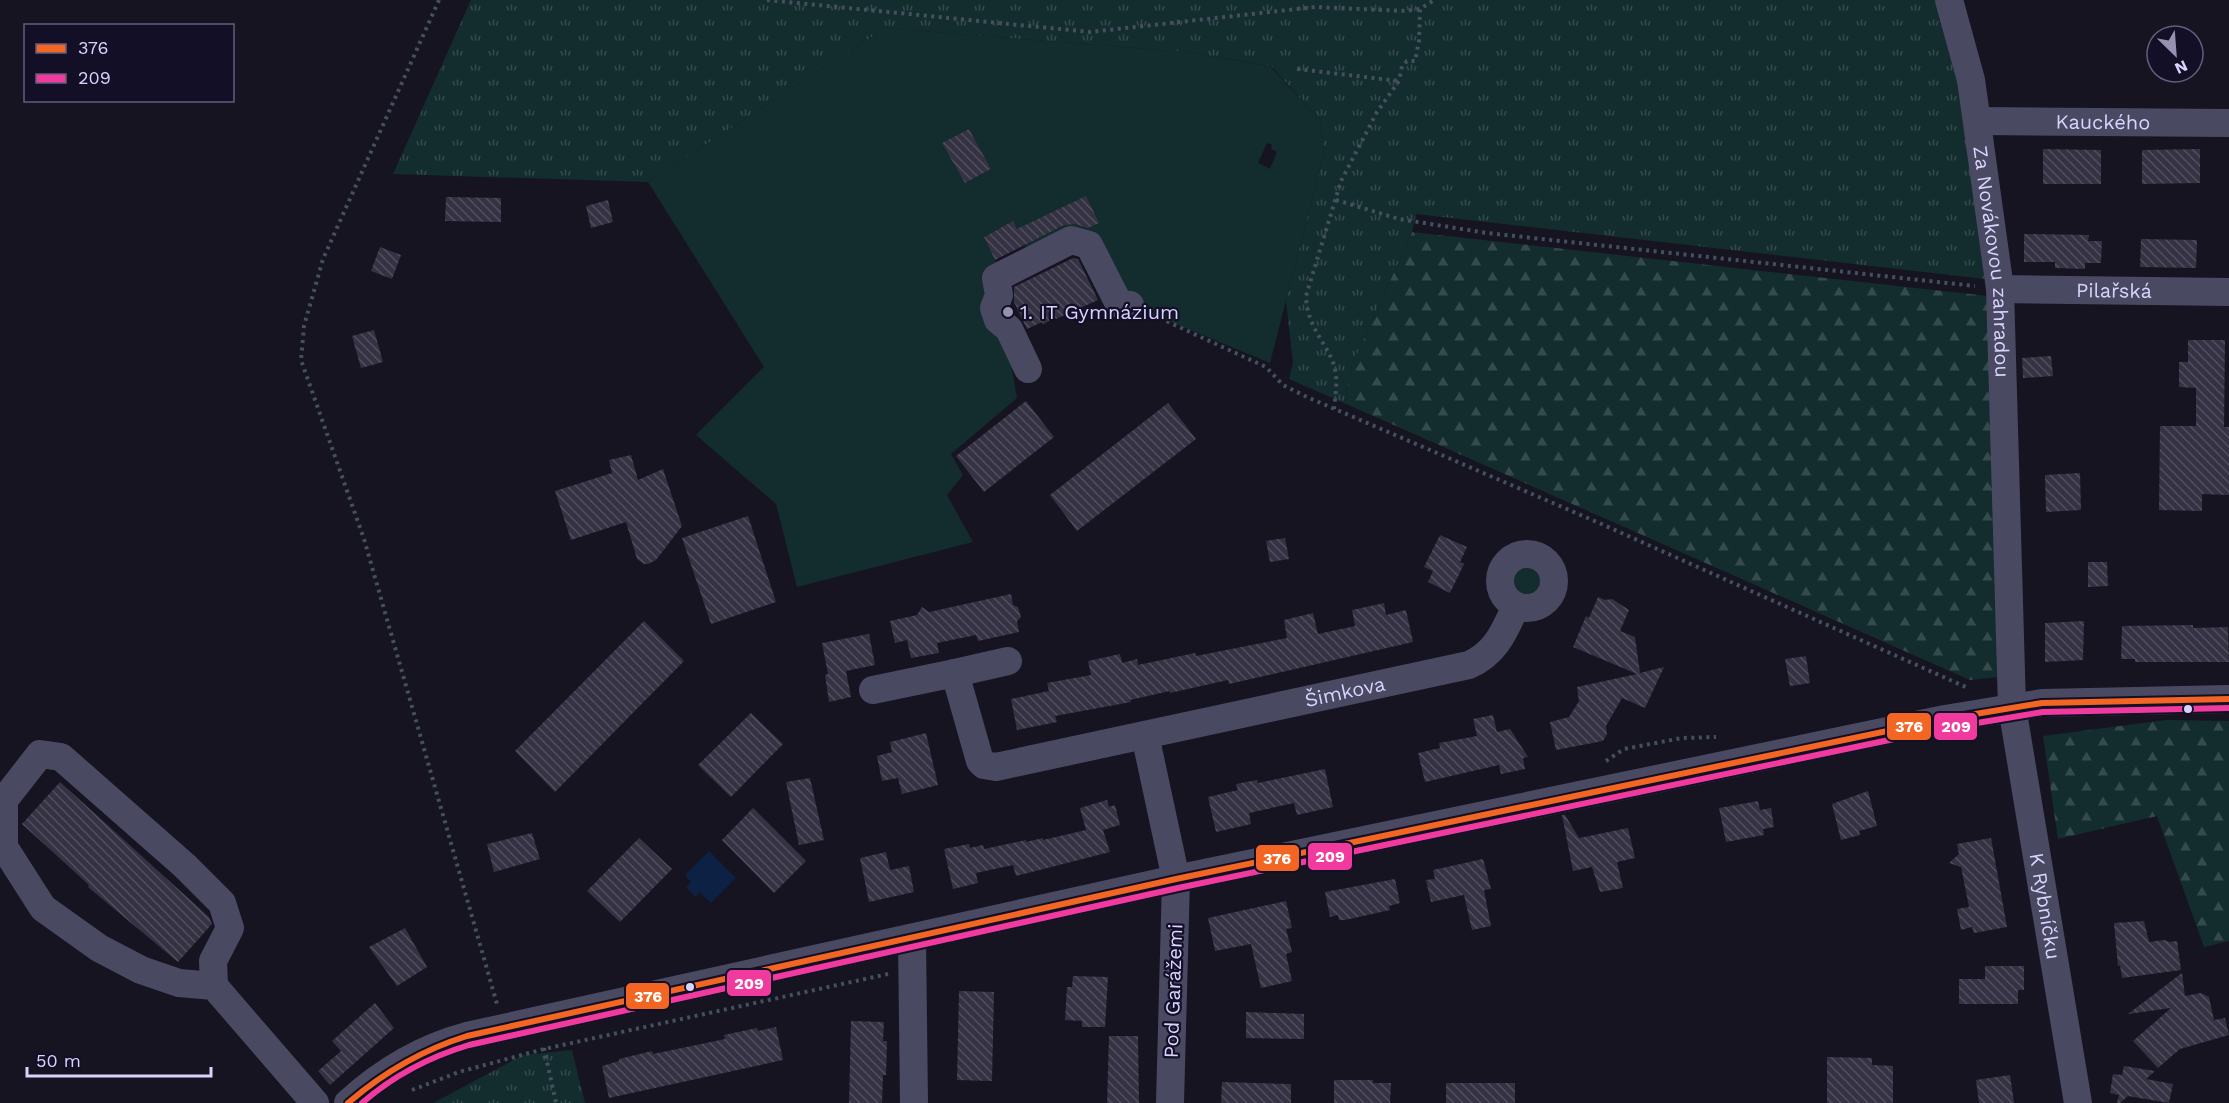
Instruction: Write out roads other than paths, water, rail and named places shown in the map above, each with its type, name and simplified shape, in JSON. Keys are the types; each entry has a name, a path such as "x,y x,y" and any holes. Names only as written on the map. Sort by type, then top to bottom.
{"street":[{"name":"Za Novákovou zahradou","path":"1949,0 1971,80 2000,289 2012,707"},
{"name":"Kauckého","path":"1977,121 2229,123"},
{"path":"1028,369 1009,329 998,320 994,308 999,295 996,278 1071,240 1089,244 1119,304 1130,305"},
{"name":"Pilařská","path":"2000,289 2229,292"},
{"name":"Šimkova","path":"955,673 977,755 984,765 996,767 1469,665 1481,660 1492,651 1516,606"},
{"path":"873,690 1008,661"},
{"path":"348,1103 391,1070 441,1043 1176,879 2012,707 2042,703 2229,699"},
{"name":"K Rybníčku","path":"2012,707 2078,1103"},
{"path":"1145,735 1176,879"},
{"path":"214,986 179,983 141,970 99,948 43,908 4,848 4,800 40,754 61,757 185,866 222,903 230,928 213,961 214,986 315,1103"},
{"name":"Pod Garážemi","path":"1170,1103 1176,879"},
{"path":"912,938 914,1103"}],"water":[{"path":"709,851 736,878 711,903 700,892 695,897 686,887 691,882 685,875"}],"place":[{"name":"1. IT Gymnázium","path":"1008,312"}]}
